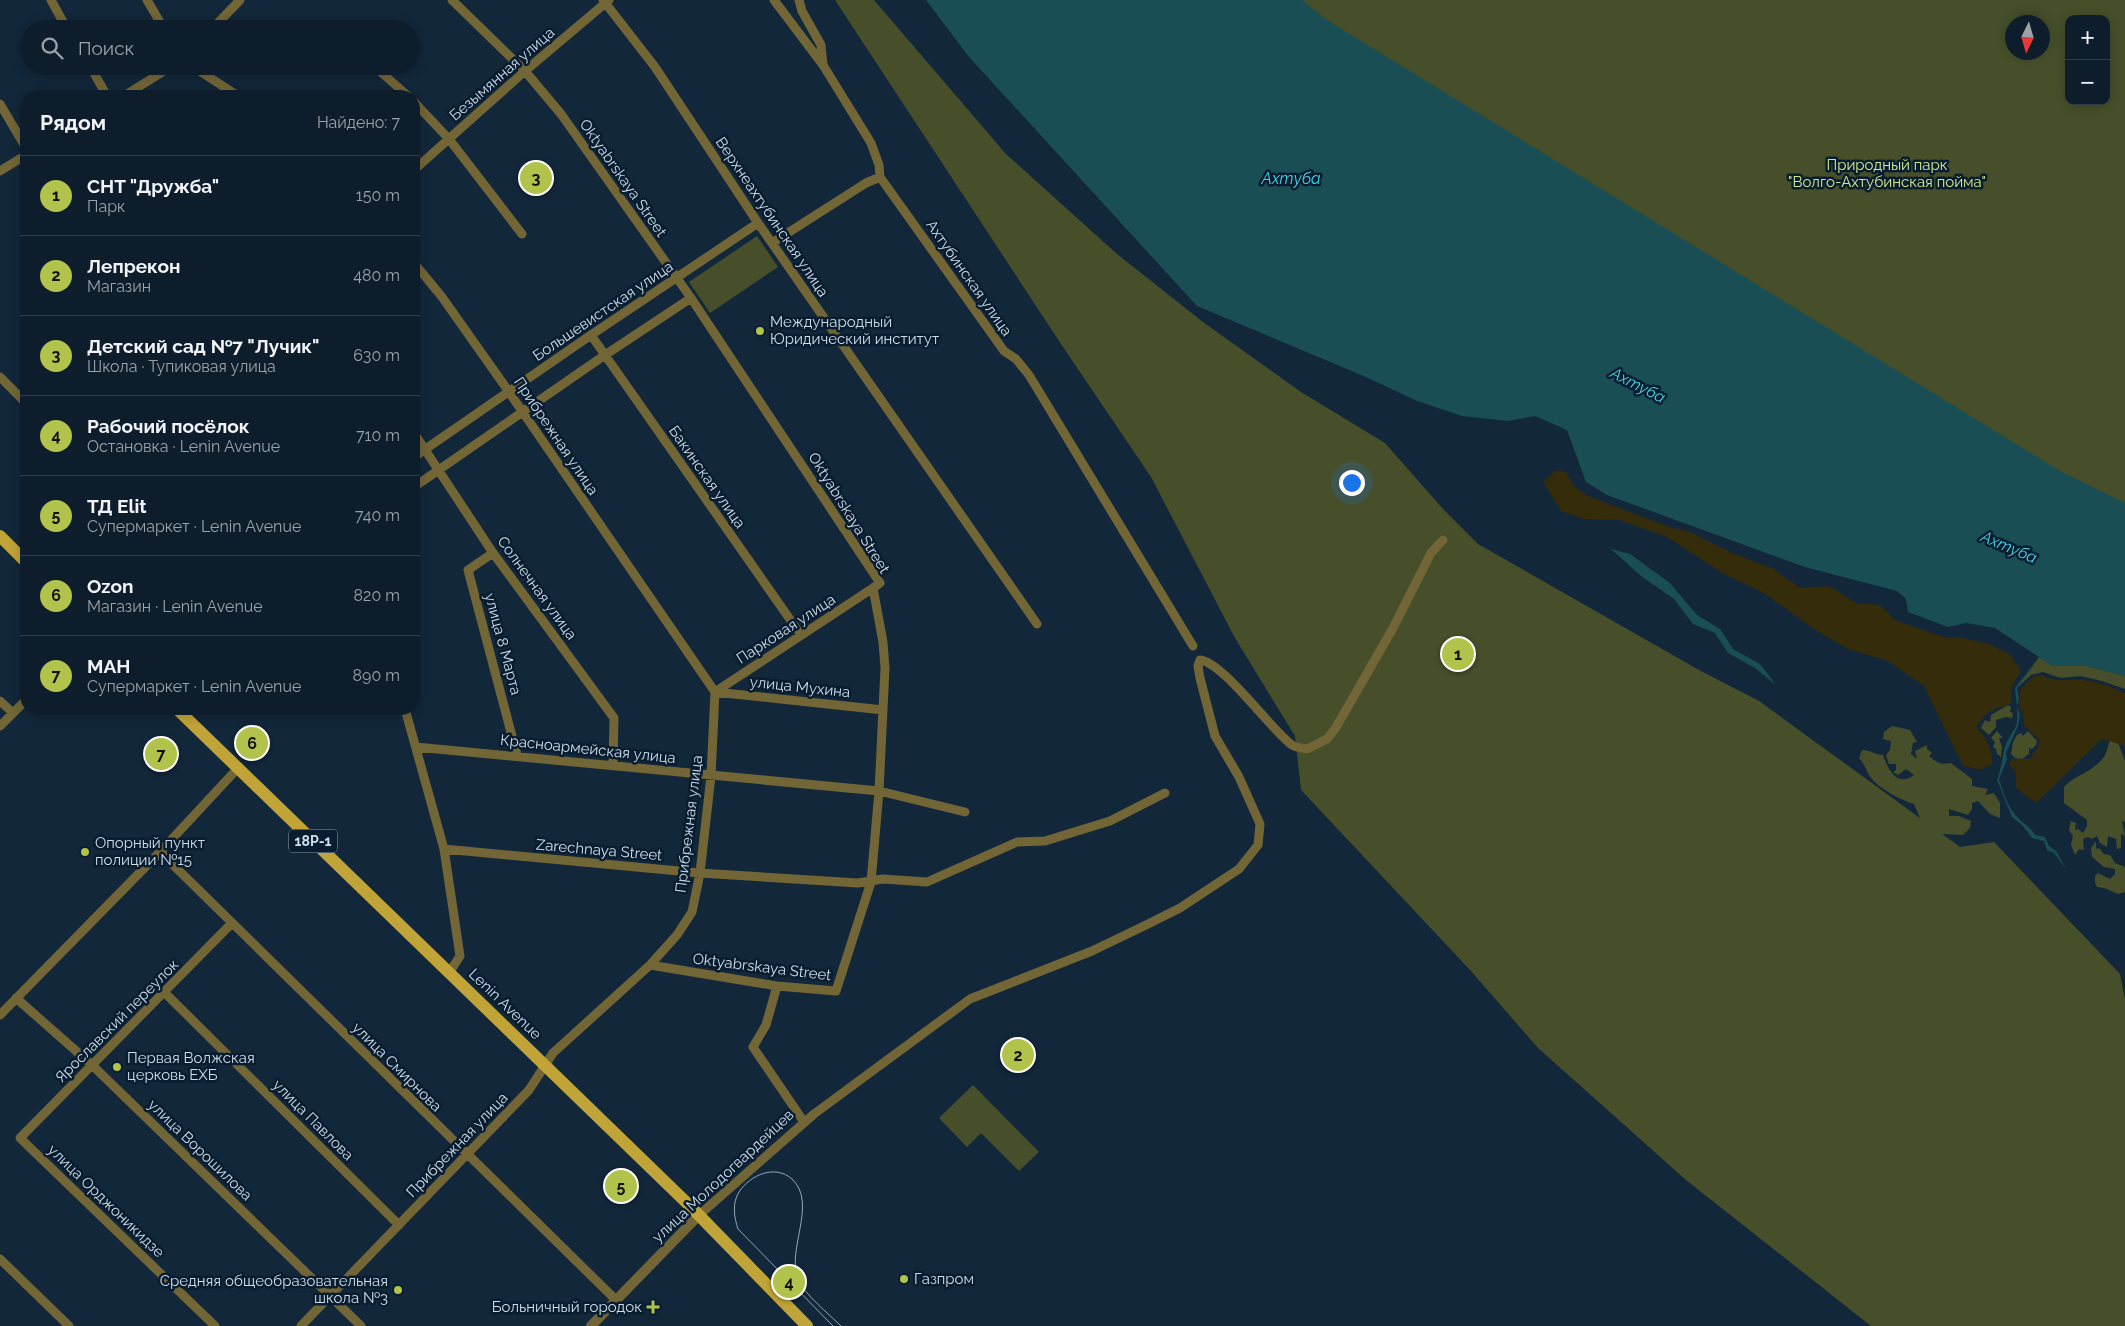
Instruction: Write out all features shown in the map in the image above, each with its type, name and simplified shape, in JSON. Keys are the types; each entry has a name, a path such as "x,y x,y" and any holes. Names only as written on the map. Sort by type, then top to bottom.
{"main road":[{"path":"0,536 20,556"},
{"name":"Lenin Avenue","path":"183,715 546,1066 807,1326"}],"street":[{"path":"51,0 63,20"},
{"path":"147,0 159,20"},
{"path":"221,20 240,0"},
{"name":"Oktyabrskaya Street","path":"452,0 525,71 561,114 691,298 880,583 873,588 883,642 885,668 880,791 871,882 836,991 777,986 650,965"},
{"name":"Ахтубинская улица","path":"774,0 823,65 871,143 879,165 880,177 1004,352 1016,359 1029,375 1193,646"},
{"path":"799,0 821,45 823,65"},
{"name":"Безымянная улица","path":"420,165 606,1"},
{"name":"Верхнеахтубинская улица","path":"606,1 655,67 758,223 1037,624"},
{"path":"95,75 104,90"},
{"path":"134,90 158,75"},
{"path":"206,75 229,90"},
{"path":"384,75 401,90"},
{"path":"0,104 20,138"},
{"path":"420,108 449,139 522,234"},
{"path":"0,170 20,158"},
{"path":"772,243 866,183 880,177"},
{"name":"Большевистская улица","path":"420,453 758,223"},
{"name":"Прибрежная улица","path":"301,1326 529,1090 553,1053 650,965 677,935 692,912 700,873 711,776 715,692 523,412 442,297 420,270"},
{"path":"420,483 605,354 691,298"},
{"name":"Бакинская улица","path":"591,335 801,635"},
{"path":"0,378 20,397"},
{"name":"Солнечная улица","path":"420,442 493,553 614,718 612,765"},
{"name":"улица Молодогвардейцев","path":"591,1326 698,1216 804,1122 970,999 1092,951 1146,925 1180,908 1239,869 1258,845 1260,824 1239,777 1215,736 1200,678 1198,666 1200,660 1214,667 1293,746 1307,749 1327,739 1335,729 1392,630 1431,553 1443,540"},
{"name":"улица 8 Марта","path":"493,553 468,570 517,755"},
{"name":"Парковая улица","path":"715,692 873,588"},
{"name":"улица Мухина","path":"715,692 883,710"},
{"path":"0,701 13,713"},
{"path":"0,726 20,706"},
{"path":"407,715 444,849 460,956 449,973"},
{"name":"Красноармейская улица","path":"416,747 517,755 711,776 880,791 965,812"},
{"path":"0,1015 160,852 238,768"},
{"name":"Zarechnaya Street","path":"444,849 700,873 858,883 883,879 927,882 1017,842 1045,841 1110,821 1165,793"},
{"name":"улица Смирнова","path":"160,852 616,1300"},
{"name":"Ярославский переулок","path":"20,1138 232,923"},
{"path":"777,986 766,1024 753,1048 804,1122"},
{"name":"улица Павлова","path":"165,993 399,1225"},
{"name":"улица Ворошилова","path":"16,998 92,1065 361,1326"},
{"name":"улица Орджоникидзе","path":"20,1138 214,1326"},
{"path":"0,1259 70,1326"}],"green space":[{"path":"835,0 874,0 1006,154 1117,254 1203,322 1301,392 1385,443 1443,509 1478,544 1699,670 1759,701 1920,818 1914,804 1891,794 1875,782 1859,758 1862,750 1883,755 1891,771 1898,778 1903,779 1914,775 1906,769 1898,775 1893,772 1896,770 1896,764 1889,764 1886,755 1890,750 1891,741 1883,739 1884,732 1892,726 1910,730 1917,742 1913,743 1911,754 1917,759 1915,751 1927,745 1927,749 1932,753 1929,756 1934,760 1942,764 1951,763 1972,779 1972,786 1988,789 1985,795 1994,793 2000,803 2000,818 1990,814 1978,801 1972,803 1972,809 1968,815 1949,809 1949,816 1959,816 1971,821 1970,828 1963,835 1942,834 1960,847 1994,842 2120,974 2125,1000 2125,1326 1871,1326 1686,1180 1538,1048 1471,971 1301,790 1295,736 1235,638 1151,477 1061,344"},
{"name":"Природный парк \"Волго-Ахтубинская пойма\"","path":"1271,0 2125,0 2125,523"},
{"path":"757,236 778,267 710,313 689,282"},
{"path":"2039,657 2053,666 2087,666 2125,676 2125,689 2080,676 2061,678 2043,672 2031,675 2017,688"},
{"path":"2008,705 2011,707 2012,718 2006,717 1996,720 1996,727 1989,735 1981,728 1985,720 1990,722 1991,715"},
{"path":"1997,731 2003,738 1999,738 2002,747 2001,757 1993,747 1995,742 1991,738"},
{"path":"2028,731 2037,741 2036,745 2032,749 2029,748 2029,754 2022,759 2015,758 2011,754 2013,742 2017,735 2021,733 2023,736"},
{"path":"2112,737 2116,737 2125,761 2125,822 2122,821 2125,836 2121,834 2121,848 2117,849 2116,839 2108,836 2107,847 2100,843 2097,836 2092,839 2088,837 2083,839 2084,850 2079,849 2075,855 2071,845 2073,836 2069,830 2071,821 2076,823 2075,830 2078,829 2083,833 2087,826 2087,820 2064,803 2064,787 2101,760"},
{"path":"2096,841 2096,849 2099,848 2104,854 2110,855 2115,863 2125,867 2125,892 2118,894 2097,887 2095,876 2098,873 2110,879 2115,874 2115,869 2104,867 2092,857 2091,848"},
{"path":"973,1085 1039,1152 1019,1171 981,1133 967,1147 939,1118"}],"sand":[{"path":"1556,470 1566,472 1574,486 1586,495 1669,527 1688,531 1730,552 1774,569 1800,588 1829,586 1856,603 1880,605 1897,621 1947,638 1958,637 1989,644 2010,654 2021,671 2011,688 2012,703 1988,712 1976,726 1988,744 1992,764 1981,770 1963,766 1924,686 1888,661 1848,649 1817,631 1762,592 1722,573 1667,537 1619,520 1584,519 1561,511 1543,482"},
{"path":"2042,675 2058,680 2089,681 2125,693 2125,746 2102,739 2036,803 2016,788 2016,772 2009,765 2011,759 2029,759 2037,749 2040,740 2024,725 2023,713 2019,708 2020,690 2033,677"}],"water":[{"name":"Ахтуба","path":"926,0 1302,0 1327,20 2060,471 2125,503 2125,676 2087,666 2052,666 1995,628 1966,623 1948,627 1908,612 1906,599 1897,591 1805,567 1607,495 1586,482 1567,430 1535,416 1508,421 1462,416 1417,401 1366,377 1197,306 969,57"},
{"path":"1611,549 1630,554 1670,583 1697,615 1720,629 1733,649 1760,664 1776,685 1755,668 1728,653 1715,633 1693,624 1674,599 1641,576"},
{"path":"2039,657 2017,688 2019,699 2017,707 2015,688"},
{"path":"2017,707 2020,714 2018,726 2006,753 2007,760 1999,779 2006,800 2014,814 2035,835 2045,837 2049,846 2056,851 2067,870 2054,853 2047,850 2044,841 2032,838 2023,826 2012,817 1997,780 2005,747 2016,726"}],"tram line":[{"path":"833,1326 738,1229 735,1220 735,1201 744,1186 756,1176 778,1172 792,1179 799,1189 802,1201 802,1214 795,1267 798,1279 811,1297 841,1326"}],"place":[{"name":"Детский сад №7 \"Лучик\"","path":"536,178"},
{"name":"Международный Юридический институт","path":"760,331"},
{"name":"СНТ \"Дружба\"","path":"1458,654"},
{"name":"Ozon","path":"252,743"},
{"name":"МАН","path":"161,754"},
{"name":"Опорный пункт полиции №15","path":"85,852"},
{"name":"Лепрекон","path":"1018,1055"},
{"name":"Первая Волжская церковь ЕХБ","path":"117,1067"},
{"name":"ТД Elit","path":"621,1186"},
{"name":"Газпром","path":"904,1279"},
{"name":"Рабочий посёлок","path":"789,1282"},
{"name":"Средняя общеобразовательная школа №3","path":"398,1290"},
{"name":"Больничный городок","path":"653,1307"}]}
